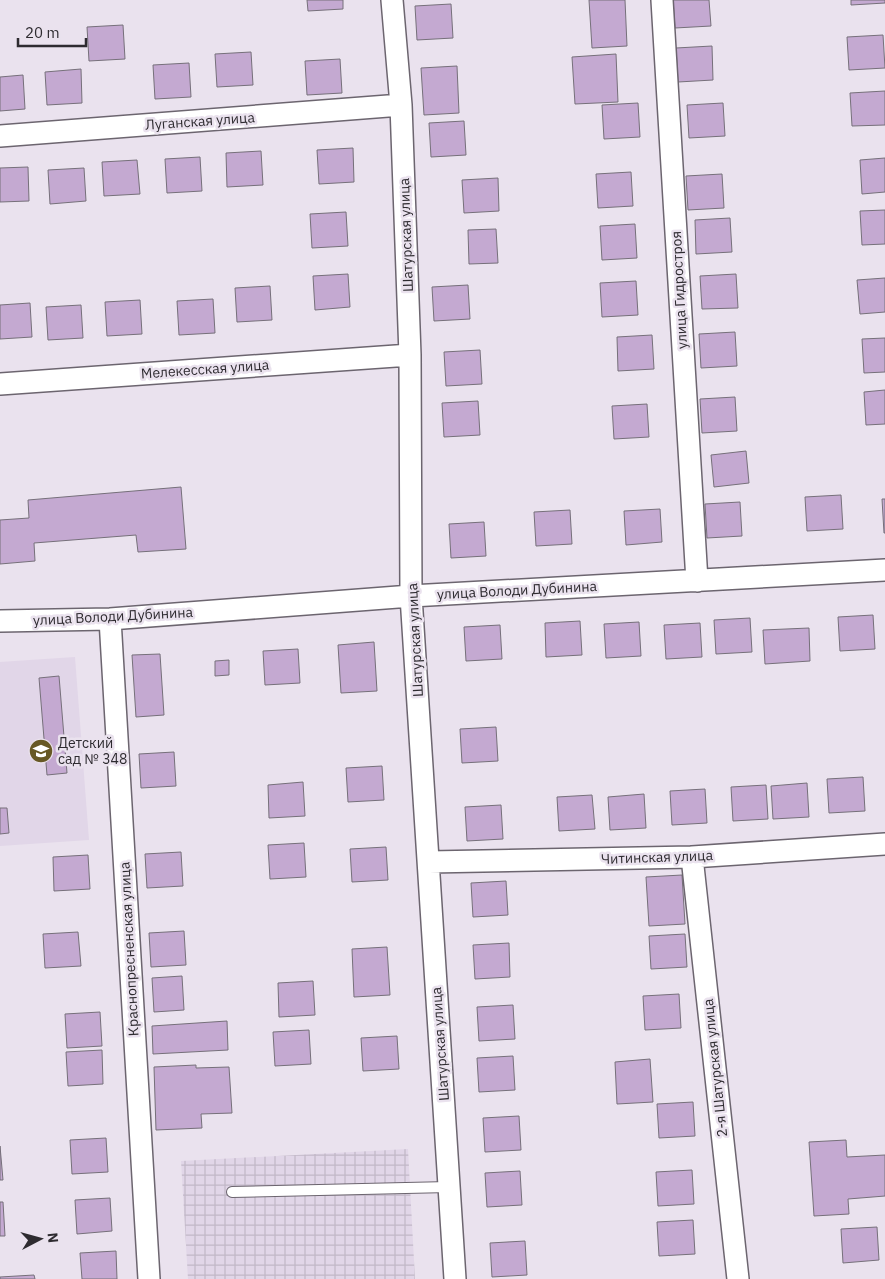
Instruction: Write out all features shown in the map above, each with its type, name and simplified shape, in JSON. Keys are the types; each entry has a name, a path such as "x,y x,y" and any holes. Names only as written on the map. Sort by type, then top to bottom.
{"street":[{"name":"Шатурская улица","path":"392,0 401,105 410,355 411,596 455,1279"},
{"name":"улица Гидростроя","path":"662,0 697,581"},
{"name":"Луганская улица","path":"0,136 401,105"},
{"name":"Мелекесская улица","path":"0,384 410,355"},
{"name":"улица Володи Дубинина","path":"0,621 110,619 411,596 885,570"},
{"name":"Краснопресненская улица","path":"110,619 149,1279"},
{"name":"Читинская улица","path":"429,862 692,857 885,844"},
{"name":"2-я Шатурская улица","path":"692,857 738,1279"}],"lane":[{"path":"232,1192 449,1187"}],"shaded area":[{"name":"Детский сад № 348","path":"75,657 89,840 0,846 0,662"},
{"path":"408,1149 415,1279 188,1279 181,1161"}],"building":[{"path":"307,0 343,0 343,9 308,11"},
{"path":"589,0 625,0 627,46 592,48"},
{"path":"673,0 709,0 711,26 675,28"},
{"path":"851,0 885,0 885,3 851,5"},
{"path":"451,4 453,38 417,40 415,6"},
{"path":"123,25 125,59 89,61 87,27"},
{"path":"883,35 885,68 849,70 847,37"},
{"path":"712,46 713,80 678,82 676,48"},
{"path":"251,52 253,85 217,87 215,54"},
{"path":"616,54 618,102 575,104 572,57"},
{"path":"340,59 342,93 307,95 305,61"},
{"path":"189,63 191,97 155,99 153,65"},
{"path":"457,66 459,113 424,115 421,68"},
{"path":"81,69 82,103 47,105 45,72"},
{"path":"23,75 25,109 0,111 0,77"},
{"path":"885,91 885,125 852,126 850,93"},
{"path":"638,103 640,137 604,139 602,105"},
{"path":"723,103 725,136 689,138 687,105"},
{"path":"464,121 466,155 431,157 429,123"},
{"path":"353,148 354,182 319,184 317,150"},
{"path":"261,151 263,185 227,187 226,153"},
{"path":"200,157 202,191 167,193 165,159"},
{"path":"885,158 885,192 862,194 860,160"},
{"path":"137,160 140,194 104,196 102,162"},
{"path":"28,167 29,201 0,202 0,168"},
{"path":"84,168 86,201 50,204 48,170"},
{"path":"631,172 633,206 598,208 596,174"},
{"path":"722,174 724,208 688,210 686,176"},
{"path":"498,178 499,211 464,213 462,180"},
{"path":"885,210 885,244 862,245 860,211"},
{"path":"346,212 348,246 312,248 310,214"},
{"path":"730,218 732,252 696,254 695,220"},
{"path":"635,224 637,258 602,260 600,226"},
{"path":"496,229 498,263 469,264 468,230"},
{"path":"348,274 350,307 315,310 313,276"},
{"path":"736,274 738,308 702,309 700,276"},
{"path":"885,278 885,312 860,314 857,280"},
{"path":"636,281 638,315 602,317 600,283"},
{"path":"468,285 470,319 434,321 432,287"},
{"path":"270,286 272,320 237,322 235,288"},
{"path":"213,299 215,333 179,335 177,301"},
{"path":"140,300 142,334 107,336 105,302"},
{"path":"30,303 32,337 0,339 0,305"},
{"path":"81,305 83,338 48,340 46,307"},
{"path":"735,332 737,366 701,368 699,334"},
{"path":"652,335 654,369 618,371 617,337"},
{"path":"885,338 885,372 864,373 862,339"},
{"path":"480,350 482,384 446,386 444,352"},
{"path":"885,390 885,424 866,425 864,392"},
{"path":"735,397 737,431 702,433 700,399"},
{"path":"478,401 480,435 444,437 442,403"},
{"path":"647,404 649,437 614,439 612,406"},
{"path":"746,451 749,483 714,487 711,455"},
{"path":"181,487 186,549 138,552 136,535 34,543 35,561 0,564 0,520 29,518 28,500"},
{"path":"841,495 843,529 807,531 805,497"},
{"path":"882,499 885,499 885,533 884,533"},
{"path":"740,502 742,536 707,538 705,504"},
{"path":"660,509 662,542 626,545 624,511"},
{"path":"570,510 572,544 536,546 534,512"},
{"path":"484,522 486,556 451,558 449,524"},
{"path":"873,615 875,649 840,651 838,617"},
{"path":"750,618 752,652 716,654 714,620"},
{"path":"580,621 582,655 546,657 545,623"},
{"path":"639,622 641,656 606,658 604,624"},
{"path":"700,623 702,657 666,659 664,625"},
{"path":"500,625 502,659 466,661 464,627"},
{"path":"809,628 810,661 765,664 763,630"},
{"path":"374,642 377,691 341,693 338,645"},
{"path":"298,649 300,683 265,685 263,651"},
{"path":"160,654 164,715 136,717 132,655"},
{"path":"229,660 229,675 215,676 215,661"},
{"path":"59,676 67,773 47,775 39,678"},
{"path":"496,727 498,761 462,763 460,729"},
{"path":"174,752 176,786 141,788 139,754"},
{"path":"382,766 384,800 348,802 346,768"},
{"path":"863,777 865,811 829,813 827,779"},
{"path":"303,782 305,816 269,818 268,785"},
{"path":"807,783 809,817 773,819 771,786"},
{"path":"766,785 768,819 733,821 731,787"},
{"path":"705,789 707,823 672,825 670,791"},
{"path":"644,794 646,828 610,830 608,797"},
{"path":"592,795 595,829 559,831 557,797"},
{"path":"501,805 503,839 467,841 465,807"},
{"path":"0,808 7,808 9,833 0,834"},
{"path":"304,843 306,877 270,879 268,845"},
{"path":"386,847 388,880 352,882 350,849"},
{"path":"181,852 183,886 147,888 145,854"},
{"path":"88,855 90,889 54,891 53,857"},
{"path":"682,875 685,924 649,926 646,877"},
{"path":"506,881 508,915 473,917 471,883"},
{"path":"184,931 186,965 151,967 149,933"},
{"path":"78,932 81,966 45,968 43,934"},
{"path":"685,934 687,967 651,969 649,936"},
{"path":"509,943 510,977 475,979 473,945"},
{"path":"387,947 390,995 354,997 352,949"},
{"path":"182,976 184,1010 154,1012 152,978"},
{"path":"313,981 315,1015 279,1017 278,983"},
{"path":"679,994 681,1028 645,1030 643,996"},
{"path":"513,1005 515,1039 479,1041 477,1007"},
{"path":"100,1012 102,1046 67,1048 65,1014"},
{"path":"227,1021 228,1050 153,1054 152,1026"},
{"path":"309,1030 311,1064 275,1066 273,1032"},
{"path":"397,1036 399,1069 363,1071 361,1038"},
{"path":"102,1050 103,1084 68,1086 66,1052"},
{"path":"513,1056 515,1090 479,1092 477,1058"},
{"path":"650,1059 653,1102 617,1104 615,1062"},
{"path":"196,1065 196,1068 229,1067 232,1113 201,1114 202,1128 156,1130 154,1067"},
{"path":"693,1102 695,1136 659,1138 657,1104"},
{"path":"519,1116 521,1150 485,1152 483,1118"},
{"path":"106,1138 108,1172 72,1174 70,1140"},
{"path":"846,1140 847,1157 885,1155 885,1196 848,1199 849,1214 814,1216 809,1142"},
{"path":"0,1146 3,1180 0,1180"},
{"path":"692,1170 694,1204 658,1206 656,1172"},
{"path":"520,1171 522,1205 487,1207 485,1173"},
{"path":"110,1198 112,1231 77,1234 75,1200"},
{"path":"0,1202 3,1202 5,1236 0,1236"},
{"path":"693,1220 695,1254 659,1256 657,1222"},
{"path":"877,1227 879,1260 843,1263 841,1229"},
{"path":"525,1241 527,1275 492,1277 490,1243"},
{"path":"116,1251 117,1279 82,1279 80,1253"},
{"path":"34,1275 35,1279 0,1279 0,1277"}],"place":[{"name":"Детский сад № 348","path":"41,751"}]}
